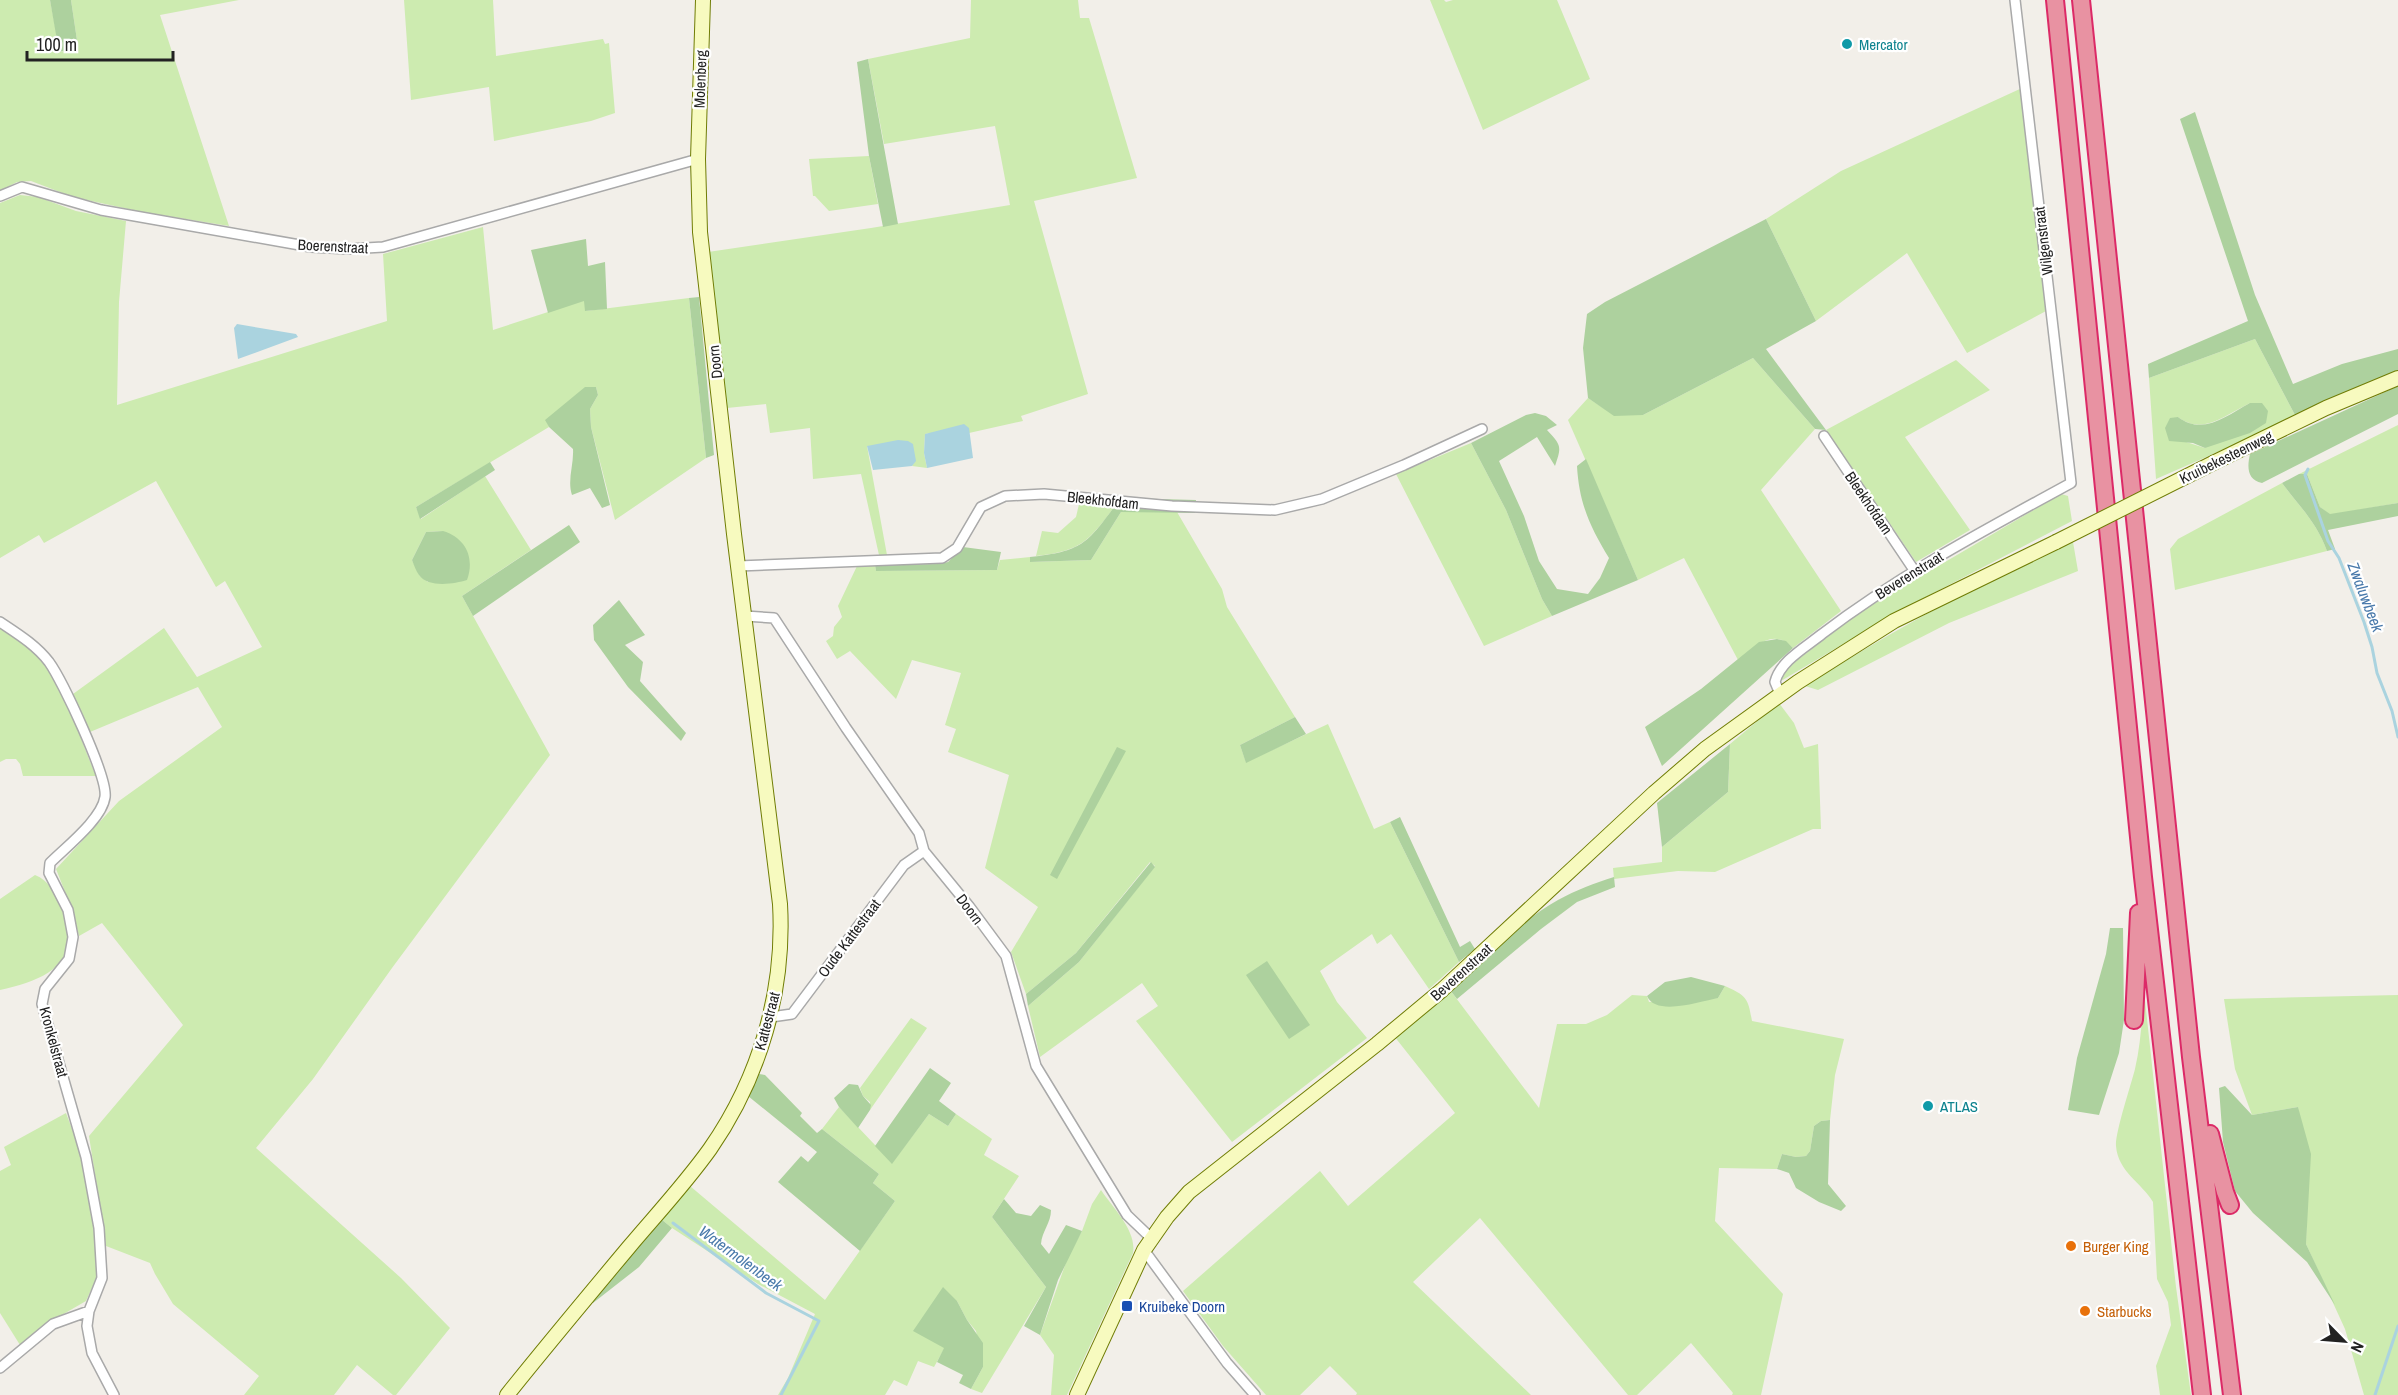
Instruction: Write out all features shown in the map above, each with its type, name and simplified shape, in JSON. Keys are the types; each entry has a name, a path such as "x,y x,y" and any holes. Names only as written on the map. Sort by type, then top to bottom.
{"highway":[{"path":"2055,0 2143,877 2202,1395"},
{"path":"2081,0 2191,1057 2232,1395"},
{"path":"2134,1020 2143,877"},
{"path":"2191,1057 2218,1169 2230,1204"}],"street":[{"name":"Molenberg","path":"698,159 703,0"},
{"name":"Wilgenstraat","path":"2014,0 2072,483"},
{"name":"Boerenstraat","path":"0,196 22,187 101,210 311,247 349,249 383,247 698,159"},
{"name":"Doorn","path":"698,159 700,232 738,566"},
{"name":"Kruibekesteenweg","path":"2056,542 2326,408 2398,378"},
{"name":"Bleekhofdam","path":"738,566 942,558 957,548 981,507 1005,496 1044,494 1172,506 1275,510 1322,499 1482,429"},
{"name":"Bleekhofdam","path":"1824,436 1914,570"},
{"name":"Beverenstraat","path":"1780,694 1775,682 1782,668 1848,615 1914,570 2072,483"},
{"name":"Beverenstraat","path":"1077,1395 1147,1244 1189,1192 1434,997 1705,749 1780,694 1894,621 2056,542"},
{"name":"Kattestraat","path":"507,1395 711,1148 753,1070 771,1017 781,950 780,904 738,566"},
{"name":"Doorn","path":"745,616 774,618 846,728 919,833 924,851 1006,956 1036,1066 1127,1215 1227,1363 1255,1395"},
{"name":"Kronkelstraat","path":"0,622 31,643 49,662 63,686 101,773 105,795 100,810 50,862 49,873 68,910 73,937 69,959 45,989 42,1004 86,1157 99,1228 102,1278 89,1311 87,1326 92,1353 114,1395"},
{"name":"Oude Kattestraat","path":"771,1017 792,1014 904,865 924,851"},
{"path":"0,1368 53,1324 89,1311"}],"green space":[{"path":"0,0 50,0 60,52 78,47 71,0 239,0 160,15 229,226 142,212 73,197 31,181 17,182 0,191"},
{"path":"50,0 71,0 78,47 59,52"},
{"path":"404,0 493,0 496,56 603,39 605,44 609,43 615,113 591,121 494,141 489,87 411,100"},
{"path":"971,0 1078,0 1080,18 1089,18 1137,178 1034,201 1088,394 1021,416 1023,421 969,433 969,428 925,434 924,453 927,468 912,466 915,461 867,446 887,555 879,555 861,474 813,479 810,428 770,433 766,404 727,408 708,252 1010,205 995,126 884,144 868,59 970,38"},
{"path":"1430,0 1446,2 1453,0 1557,0 1590,79 1483,130"},
{"path":"868,59 898,224 883,227 869,156 857,62"},
{"path":"2022,88 2046,311 1967,353 1907,253 1816,321 1766,219 1841,171"},
{"path":"2195,112 2255,295 2293,384 2342,364 2398,349 2398,371 2295,415 2255,339 2149,378 2148,364 2248,321 2180,119"},
{"path":"869,156 878,204 829,211 813,196 809,159"},
{"path":"20,195 38,197 76,211 126,221 119,302 117,405 387,321 383,254 483,227 493,330 585,300 586,311 689,298 706,458 615,520 591,427 590,409 598,395 596,387 546,420 549,427 416,507 421,519 485,476 531,550 462,596 550,755 313,1079 256,1148 401,1278 450,1328 396,1395 393,1395 357,1365 334,1395 244,1395 259,1376 173,1304 150,1263 106,1246 89,1136 183,1025 102,923 79,936 73,912 56,869 119,801 222,727 198,687 90,732 73,694 164,628 197,677 262,647 225,581 216,587 156,481 44,543 39,535 0,558 0,203","holes":["443,531 428,582 420,576 412,560 426,532"]},
{"path":"1766,219 1816,321 1766,349 1826,430 1815,429 1753,358 1643,415 1614,416 1588,398 1583,348 1587,314 1605,302"},
{"path":"586,239 588,266 605,262 607,309 585,311 584,301 548,313 531,250"},
{"path":"699,297 714,455 706,458 689,298"},
{"path":"2255,339 2295,415 2252,437 2156,479 2149,378","holes":["2250,403 2205,448 2180,440 2178,417 2196,425 2205,424 2223,418"]},
{"path":"1753,358 1815,429 1761,490 1841,611 1793,648 1779,639 1772,639 1758,645 1738,660 1684,558 1638,580 1568,420 1588,398 1614,415 1643,415"},
{"path":"1956,360 1990,390 1905,437 1970,530 1916,562 1826,430"},
{"path":"2398,386 2398,414 2262,483 2251,476 2248,464 2250,454"},
{"path":"585,387 596,387 598,395 590,409 591,427 610,505 602,508 590,488 572,495 570,484 573,449 549,427 545,420"},
{"path":"2250,403 2262,403 2268,411 2266,423 2250,433 2205,448 2193,443 2169,441 2165,428 2170,418 2178,417 2196,425 2205,424 2223,418"},
{"path":"1535,413 1546,416 1557,425 1547,430 1559,446 1555,466 1537,437 1499,461 1524,516 1539,561 1557,589 1588,594 1600,578 1609,558 1591,525 1580,492 1577,466 1586,459 1638,580 1552,616 1542,599 1506,510 1471,443 1526,415"},
{"path":"2398,425 2398,503 2330,515 2320,507 2307,474 2299,474"},
{"path":"1471,443 1506,510 1542,599 1552,616 1484,646 1396,474"},
{"path":"490,462 495,470 420,519 416,507"},
{"path":"2299,474 2307,474 2320,507 2330,514 2398,503 2398,516 2328,530 2335,549 2327,551 2313,524 2282,483"},
{"path":"2282,483 2313,524 2327,551 2175,590 2170,549 2178,539"},
{"path":"2061,494 2068,496 2072,521 1895,613 1781,681 1782,673 1792,664 1860,612"},
{"path":"1121,498 1196,500 1195,513 1121,512 1091,560 1030,562 1030,557 1064,551 1084,541 1101,525"},
{"path":"1080,500 1116,505 1084,542 1065,551 1036,556 1042,531 1058,533 1076,517"},
{"path":"1121,512 1177,512 1222,589 1227,607 1295,717 1240,745 1246,762 1328,724 1374,829 1390,822 1459,962 1429,989 1391,934 1377,944 1372,934 1320,971 1337,1002 1367,1038 1232,1142 1136,1021 1158,1006 1142,983 1040,1057 1028,1006 1079,962 1155,866 1150,862 1076,953 1026,994 1011,952 1038,907 985,868 1009,775 948,752 956,729 945,725 961,673 912,660 896,699 850,651 837,659 826,641 833,636 834,627 842,617 838,606 857,566 875,565 876,571 997,570 1000,560 1030,557 1030,562 1091,560"},
{"path":"569,525 580,542 473,616 462,596"},
{"path":"443,531 458,539 467,550 470,564 467,580 448,584 428,582 416,570 412,560 426,532"},
{"path":"2073,542 2078,571 1949,623 1818,690 1805,686 1936,609 2038,557"},
{"path":"963,547 1001,552 997,570 876,571 875,565 948,562"},
{"path":"619,600 645,635 625,645 643,662 640,681 686,733 681,741 628,687 594,640 593,625"},
{"path":"0,628 31,650 49,671 65,699 96,776 23,776 16,759 6,759 0,762"},
{"path":"1777,639 1786,641 1793,648 1662,766 1645,727 1701,689 1759,642"},
{"path":"1779,703 1794,723 1804,748 1818,744 1821,829 1813,829 1715,872 1678,871 1614,879 1613,868 1662,862 1662,847 1728,792 1730,744"},
{"path":"1295,717 1306,734 1246,763 1240,745"},
{"path":"1730,744 1728,792 1662,847 1657,803"},
{"path":"1117,747 1126,751 1057,879 1050,875"},
{"path":"1400,817 1460,947 1470,941 1475,949 1459,962 1390,822"},
{"path":"1151,862 1155,867 1079,962 1028,1006 1026,994 1076,953"},
{"path":"35,875 48,884 61,906 68,925 69,941 65,955 46,974 33,981 0,990 0,899"},
{"path":"1614,877 1615,887 1577,902 1457,999 1450,990 1502,942 1544,908 1579,890"},
{"path":"2110,928 2123,928 2124,1020 2119,1053 2099,1115 2068,1110 2077,1058 2106,954"},
{"path":"1267,961 1310,1025 1289,1039 1246,975"},
{"path":"1691,977 1725,986 1718,998 1679,1006 1660,1006 1647,996 1665,982"},
{"path":"1725,986 1738,992 1748,1002 1752,1021 1844,1039 1835,1075 1830,1120 1821,1121 1814,1126 1810,1151 1806,1156 1796,1157 1782,1154 1777,1169 1719,1168 1715,1221 1783,1294 1761,1395 1732,1395 1733,1393 1691,1343 1637,1395 1628,1395 1480,1218 1413,1282 1531,1395 1356,1395 1357,1393 1330,1366 1300,1395 1266,1395 1223,1346 1183,1291 1320,1171 1348,1206 1455,1113 1394,1036 1450,990 1539,1108 1557,1024 1586,1024 1607,1015 1632,995 1647,996 1649,1002 1718,998"},
{"path":"2144,991 2176,1287 2191,1395 2160,1395 2156,1366 2171,1325 2168,1302 2157,1279 2153,1202 2121,1163 2116,1146 2137,1059"},
{"path":"2398,995 2398,1395 2364,1395 2345,1329 2306,1244 2307,1195 2298,1107 2252,1115 2235,1069 2224,999"},
{"path":"911,1018 927,1028 870,1110 870,1102 863,1096 860,1088"},
{"path":"930,1068 951,1083 939,1101 956,1114 948,1126 929,1114 892,1164 875,1146"},
{"path":"759,1074 765,1075 802,1113 800,1116 817,1133 822,1129 879,1174 873,1183 895,1201 860,1251 778,1182 801,1156 808,1162 817,1152 748,1096"},
{"path":"849,1084 858,1085 863,1096 871,1105 858,1128 834,1098"},
{"path":"2225,1086 2252,1115 2298,1107 2311,1154 2306,1244 2335,1305 2307,1262 2253,1213 2235,1191 2223,1142 2219,1088"},
{"path":"839,1107 892,1163 929,1114 948,1126 956,1114 992,1139 984,1155 1019,1176 992,1217 1046,1287 982,1393 971,1389 983,1367 976,1331 957,1301 944,1349 934,1367 918,1361 907,1386 894,1380 885,1395 778,1395 788,1378 815,1314 758,1284 661,1219 690,1186 825,1300 895,1201 873,1183 879,1174 822,1129"},
{"path":"66,1113 78,1145 97,1242 97,1277 86,1301 48,1323 20,1345 0,1313 0,1171 11,1165 4,1147"},
{"path":"1830,1120 1828,1184 1846,1206 1841,1211 1819,1202 1796,1188 1789,1173 1777,1169 1782,1154 1796,1157 1806,1156 1810,1151 1814,1126 1821,1121"},
{"path":"1101,1190 1128,1228 1133,1253 1067,1395 1051,1395 1054,1355 1040,1335 1068,1257 1082,1231 1092,1204"},
{"path":"1004,1199 1016,1213 1031,1216 1040,1205 1051,1210 1041,1244 1049,1254 1066,1225 1082,1231 1058,1280 1040,1335 1024,1326 1046,1287 992,1217"},
{"path":"661,1219 672,1228 639,1267 593,1303 591,1302"},
{"path":"943,1287 957,1301 983,1343 983,1367 971,1389 959,1383 963,1375 937,1362 944,1348 913,1331"}],"water":[{"path":"237,324 296,334 298,337 238,359 234,328"},
{"path":"964,424 969,428 973,458 927,468 924,453 925,434"},
{"path":"898,440 913,444 916,461 912,466 873,470 867,446"}],"waterway":[{"name":"Zwaluwbeek","path":"2308,469 2305,475 2328,541 2339,558 2364,622 2377,673 2392,711 2398,737"},
{"name":"Watermolenbeek","path":"673,1223 766,1293 819,1321 781,1395"},
{"name":"Zwaluwbeek","path":"2375,1395 2398,1326"}],"place":[{"name":"Mercator","path":"1847,44"},
{"name":"ATLAS","path":"1928,1106"},
{"name":"Burger King","path":"2071,1246"},
{"name":"Kruibeke Doorn","path":"1127,1306"},
{"name":"Starbucks","path":"2085,1311"}]}
